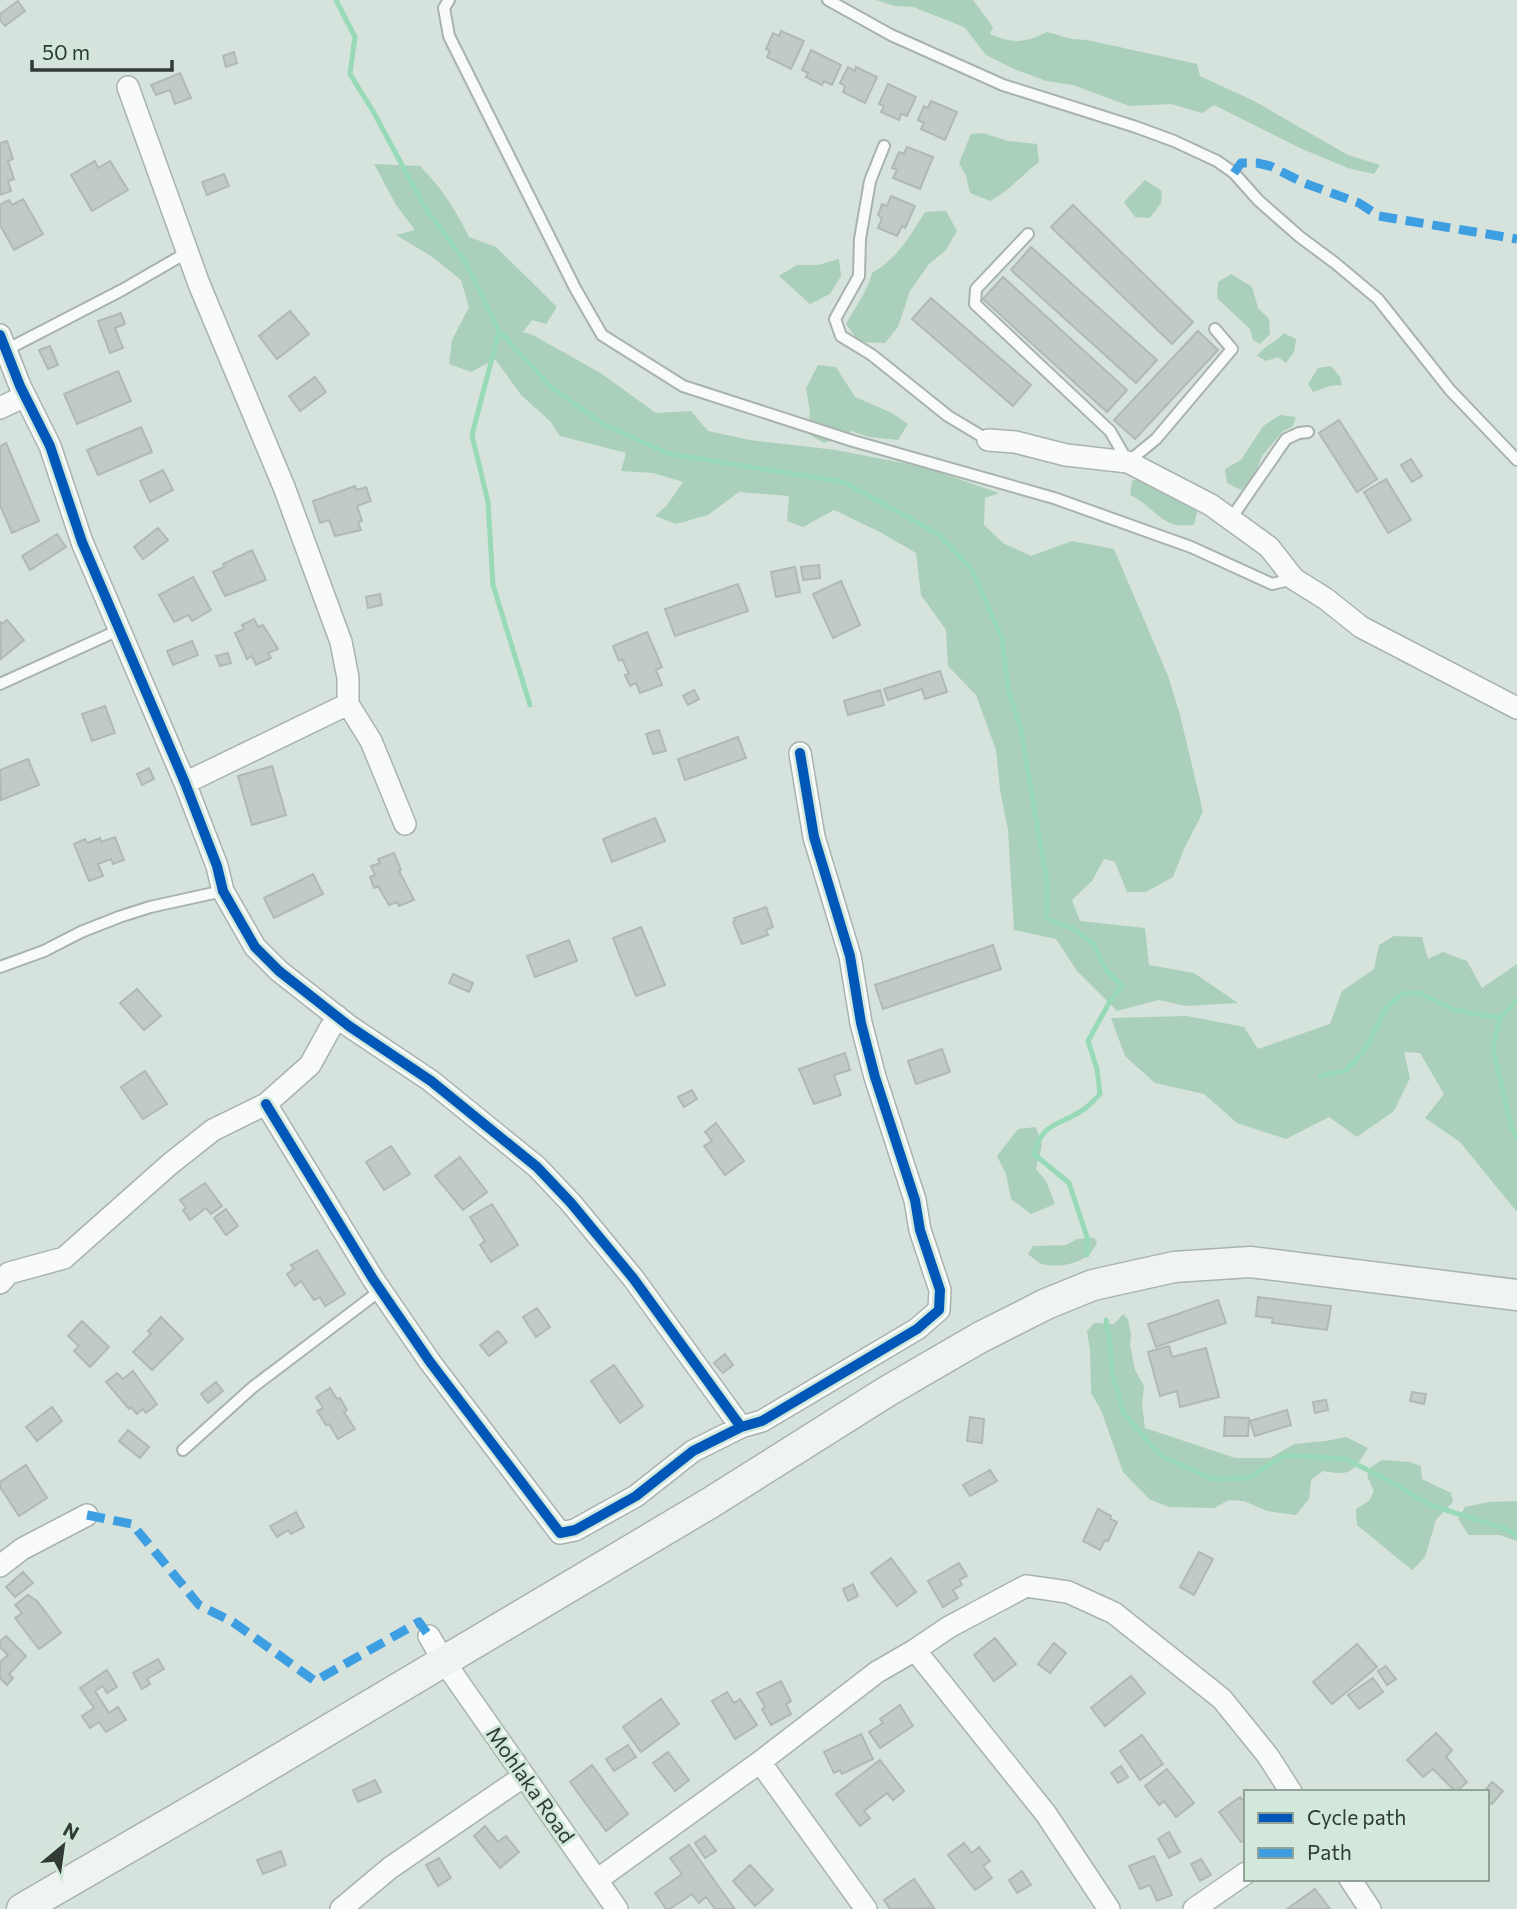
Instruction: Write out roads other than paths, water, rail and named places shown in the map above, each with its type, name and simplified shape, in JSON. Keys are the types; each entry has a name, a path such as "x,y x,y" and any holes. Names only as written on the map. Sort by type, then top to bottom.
{"main road":[{"path":"22,1909 229,1789 436,1648 709,1503 865,1405 979,1338 1046,1304 1093,1285 1174,1267 1250,1262 1517,1295"}],"street":[{"path":"128,87 188,252 284,487 341,642 348,678 348,705 371,741 405,824"},
{"path":"3,343 50,446 82,542 185,783 217,866 223,891 255,947 279,971 337,1016 431,1081 537,1167 571,1203 633,1278 741,1427"},
{"path":"0,408 25,396"},
{"path":"988,440 1015,442 1066,455 1128,461 1211,505 1269,547 1294,579 1326,598 1361,627 1517,708"},
{"path":"185,783 348,705"},
{"path":"266,1104 381,1290 430,1362 560,1533 575,1530 636,1496 692,1451 741,1427 762,1421 918,1329 939,1310 940,1290 920,1230 915,1200 875,1077 861,1023 850,956 814,837 800,752"},
{"path":"0,1283 9,1273 64,1258 170,1164 213,1130 266,1104 310,1065 337,1016"},
{"path":"847,1371 865,1405"},
{"path":"0,1566 22,1549 87,1516"},
{"path":"597,1880 760,1762 877,1672 949,1627 1026,1586 1068,1592 1114,1613 1222,1699 1268,1756 1290,1790"},
{"name":"Mohlaka Road","path":"436,1648 617,1909"},
{"path":"915,1650 1046,1814 1109,1909"},
{"path":"760,1762 866,1909"},
{"path":"341,1909 390,1868 524,1776"},
{"path":"1194,1909 1244,1874"},
{"path":"1351,1881 1370,1909"}],"lane":[{"path":"449,0 444,8 449,36 575,288 602,335 683,386 853,441 1054,498 1191,547 1272,584 1294,579"},
{"path":"828,0 891,35 1003,85 1136,127 1217,161 1234,173 1258,200 1300,237 1378,299 1450,390 1517,460"},
{"path":"884,146 870,181 860,239 859,276 835,319 841,336 872,355 948,416 988,440"},
{"path":"1028,234 976,289 975,304 1110,431 1128,461 1156,439 1232,349 1215,329"},
{"path":"3,343 122,290 188,252"},
{"path":"1230,520 1286,439 1308,432"},
{"path":"0,684 119,630"},
{"path":"0,967 44,951 80,932 119,917 150,907 223,891"},
{"path":"183,1450 253,1387 381,1290"}],"waterway":[{"path":"336,0 355,37 350,74 424,206 465,261 499,331 552,388 603,424 669,454 844,482 938,534 971,568 1002,638 1008,689 1021,730 1047,882 1047,919 1072,928 1093,943 1106,970 1122,986 1109,1003 1088,1041 1097,1069 1100,1094 1090,1105 1049,1128 1038,1142 1034,1154 1069,1183 1087,1237 1087,1255"},
{"path":"499,331 472,435 488,502 493,585 530,705"},
{"path":"1320,1076 1345,1071 1365,1050 1386,1008 1402,994 1419,993 1454,1010 1500,1018"},
{"path":"1517,1000 1500,1018 1493,1048 1511,1126 1517,1139"},
{"path":"1106,1320 1112,1373 1124,1414 1161,1456 1213,1479 1248,1478 1285,1455 1346,1459 1430,1505 1517,1535"}]}
